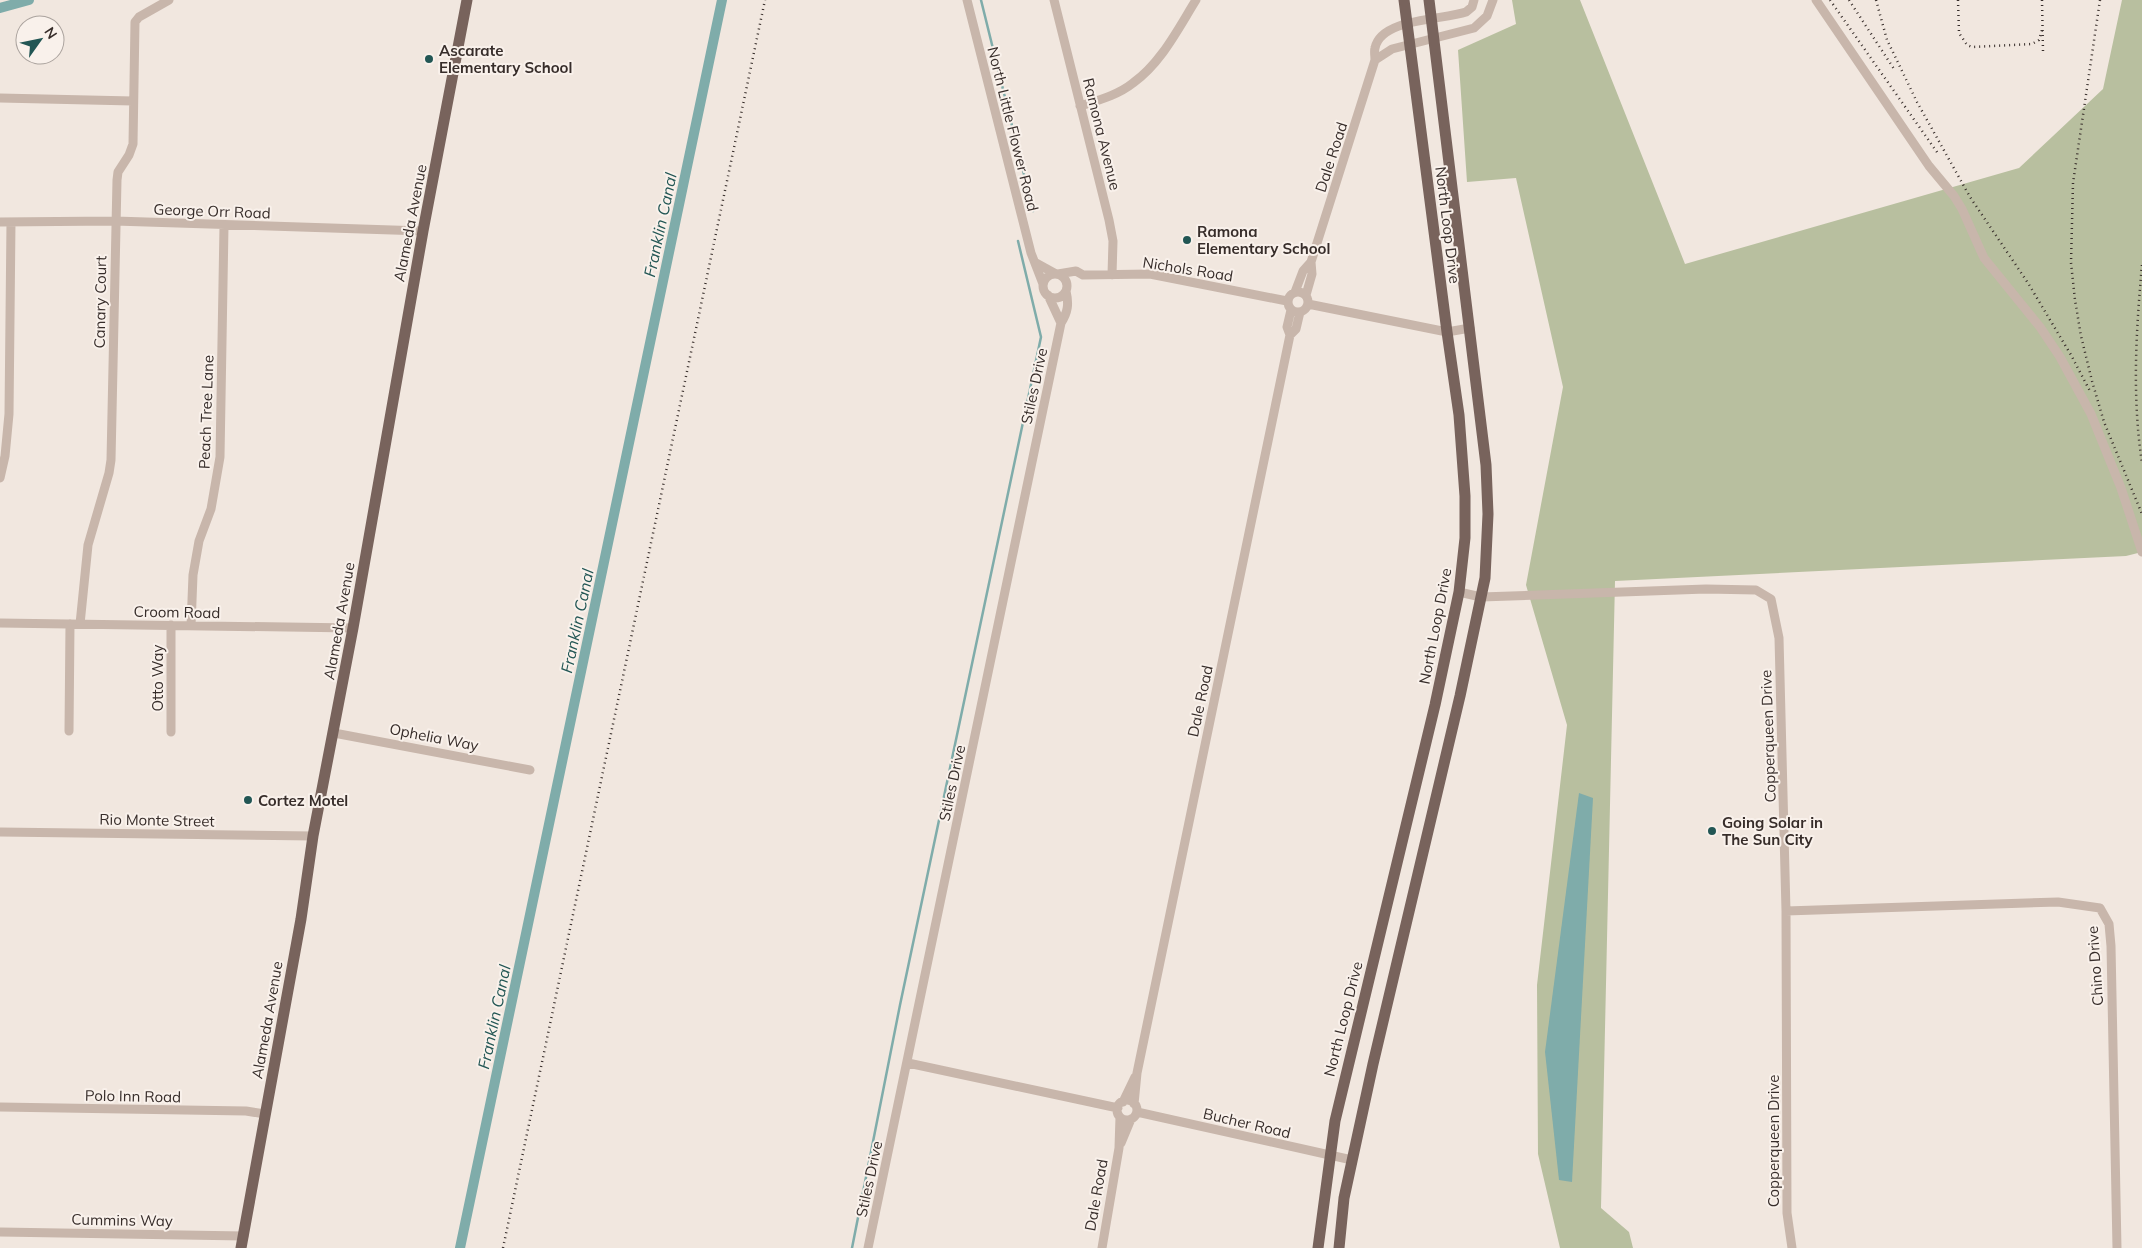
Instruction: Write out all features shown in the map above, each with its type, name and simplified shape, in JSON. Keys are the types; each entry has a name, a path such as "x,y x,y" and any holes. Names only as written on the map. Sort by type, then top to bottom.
{"main road":[{"name":"Alameda Avenue","path":"242,1248 297,943 313,836 334,733 423,231 467,0"},
{"name":"North Loop Drive","path":"1318,1248 1329,1156 1342,1088 1435,705 1459,592 1465,538 1465,496 1459,415 1404,0"},
{"name":"North Loop Drive","path":"1339,1248 1344,1198 1352,1160 1485,578 1487,546 1486,465 1429,0"},
{"path":"1394,873 1416,878"}],"street":[{"name":"Canary Court","path":"80,624 88,545 111,460 115,221 118,172 129,155 133,144 136,20 169,0"},
{"name":"North Little Flower Road","path":"967,0 1031,253 1043,284"},
{"name":"Ramona Avenue","path":"1054,0 1109,220 1113,241 1112,275"},
{"path":"1080,106 1119,92 1134,83 1147,71 1168,45 1196,0"},
{"name":"Dale Road","path":"1307,300 1312,274 1311,262 1376,60 1375,47 1385,32 1407,23 1466,12 1472,7 1474,0"},
{"path":"1376,60 1387,51 1433,38 1465,32 1480,24 1487,16 1493,0"},
{"path":"1816,0 1929,166 1954,196 1962,209 1984,258 2040,327 2060,357 2090,414 2120,488 2142,552"},
{"path":"0,98 133,101"},
{"name":"George Orr Road","path":"0,222 115,221 423,231"},
{"path":"0,478 5,456 9,414 12,222"},
{"name":"Peach Tree Lane","path":"191,626 194,575 200,541 211,509 220,457 224,226"},
{"name":"Dale Road","path":"1119,1148 1134,1112 1137,1073 1290,335 1296,329 1289,297 1295,292 1303,271 1311,262"},
{"path":"1036,263 1064,278 1066,288"},
{"name":"Nichols Road","path":"1057,274 1076,272 1083,275 1150,274 1292,308"},
{"path":"1057,274 1048,276 1043,284 1061,324"},
{"path":"1048,295 1054,298 1059,297 1066,288 1083,275"},
{"name":"Stiles Drive","path":"868,1248 1061,324 1066,315 1068,305 1066,288"},
{"path":"1295,292 1307,300 1447,332 1470,328"},
{"path":"1292,308 1303,311 1307,300"},
{"name":"Copperqueen Drive","path":"1459,592 1482,597 1706,589 1756,590 1771,599 1778,638 1786,911 1787,1213 1792,1248"},
{"name":"Croom Road","path":"0,623 353,628"},
{"path":"69,731 70,624"},
{"name":"Otto Way","path":"171,625 171,732"},
{"name":"Ophelia Way","path":"334,733 530,770"},
{"name":"Rio Monte Street","path":"0,832 313,836"},
{"name":"Chino Drive","path":"1786,911 2058,902 2100,908 2110,924 2117,1248"},
{"path":"908,1063 1120,1109"},
{"name":"Dale Road","path":"1102,1248 1119,1148 1120,1109 1137,1073"},
{"path":"1129,1101 1134,1112 1125,1120 1120,1109 1129,1101"},
{"name":"Polo Inn Road","path":"0,1107 246,1111 265,1114"},
{"name":"Bucher Road","path":"1134,1112 1352,1160"},
{"name":"Cummins Way","path":"0,1232 244,1236"}],"green space":[{"path":"1512,0 1580,0 1685,264 2019,168 2103,89 2122,0 2142,0 2142,552 2126,556 1615,581 1601,1208 1629,1232 1633,1248 1560,1248 1538,1154 1537,985 1567,725 1526,585 1563,387 1516,178 1467,182 1458,50 1516,24"}],"water":[{"path":"1579,793 1593,798 1572,1182 1559,1180 1545,1052"}],"waterway":[{"path":"0,8 29,0"},
{"name":"Franklin Canal","path":"460,1248 722,0"},
{"path":"981,0 1033,211"},
{"path":"852,1248 900,1005 1041,337 1018,241"}],"railway":[{"path":"503,1248 765,0"},
{"path":"1830,0 1939,155"},
{"path":"1849,0 1894,69"},
{"path":"1876,0 1887,40 1917,102 1970,197 2028,283 2071,355 2091,393"},
{"path":"1958,0 1959,33 1967,45 1972,47 2032,44 2039,40 2042,30"},
{"path":"2042,0 2043,52"},
{"path":"2100,0 2073,183 2071,263 2081,336 2092,381 2104,422 2142,514"},
{"path":"2142,265 2136,364 2137,414 2142,463"}],"place":[{"name":"Ascarate Elementary School","path":"429,59"},
{"name":"Ramona Elementary School","path":"1187,240"},
{"name":"Cortez Motel","path":"248,800"},
{"name":"Going Solar in The Sun City","path":"1712,831"}]}
